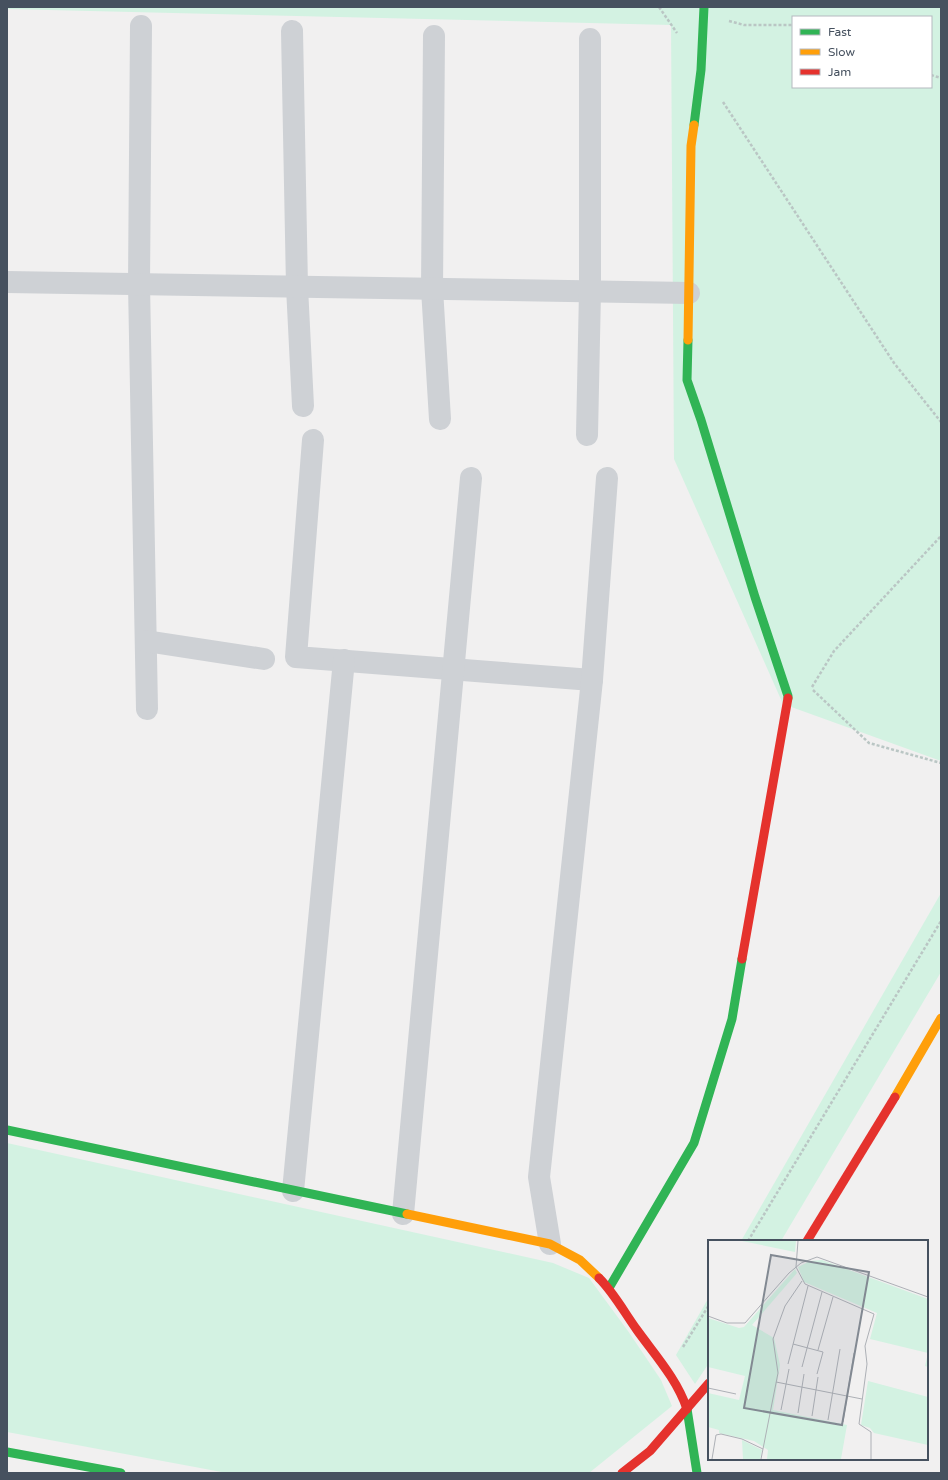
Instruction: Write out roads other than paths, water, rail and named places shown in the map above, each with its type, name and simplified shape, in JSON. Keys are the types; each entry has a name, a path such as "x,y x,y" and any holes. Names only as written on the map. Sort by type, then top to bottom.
{"street":[{"path":"609,1288 694,1144 732,1020 788,696 755,597 701,420 687,380 691,146 702,70 704,10"},
{"path":"142,26 138,284 146,641 146,709"},
{"path":"292,31 297,287 304,406"},
{"path":"434,36 432,289 440,419"},
{"path":"587,435 590,291 590,39"},
{"path":"7,282 689,293"},
{"path":"313,440 296,657 592,680"},
{"path":"404,1214 471,478"},
{"path":"550,1244 539,1178 592,680 607,478"},
{"path":"146,641 264,659"},
{"path":"293,1191 344,660"},
{"path":"808,1240 893,1101 941,1018"},
{"path":"7,1130 550,1244 580,1260 609,1288 637,1330 668,1371 687,1408 697,1473"},
{"path":"622,1473 650,1451 708,1384"},
{"path":"7,1452 120,1473"}]}
